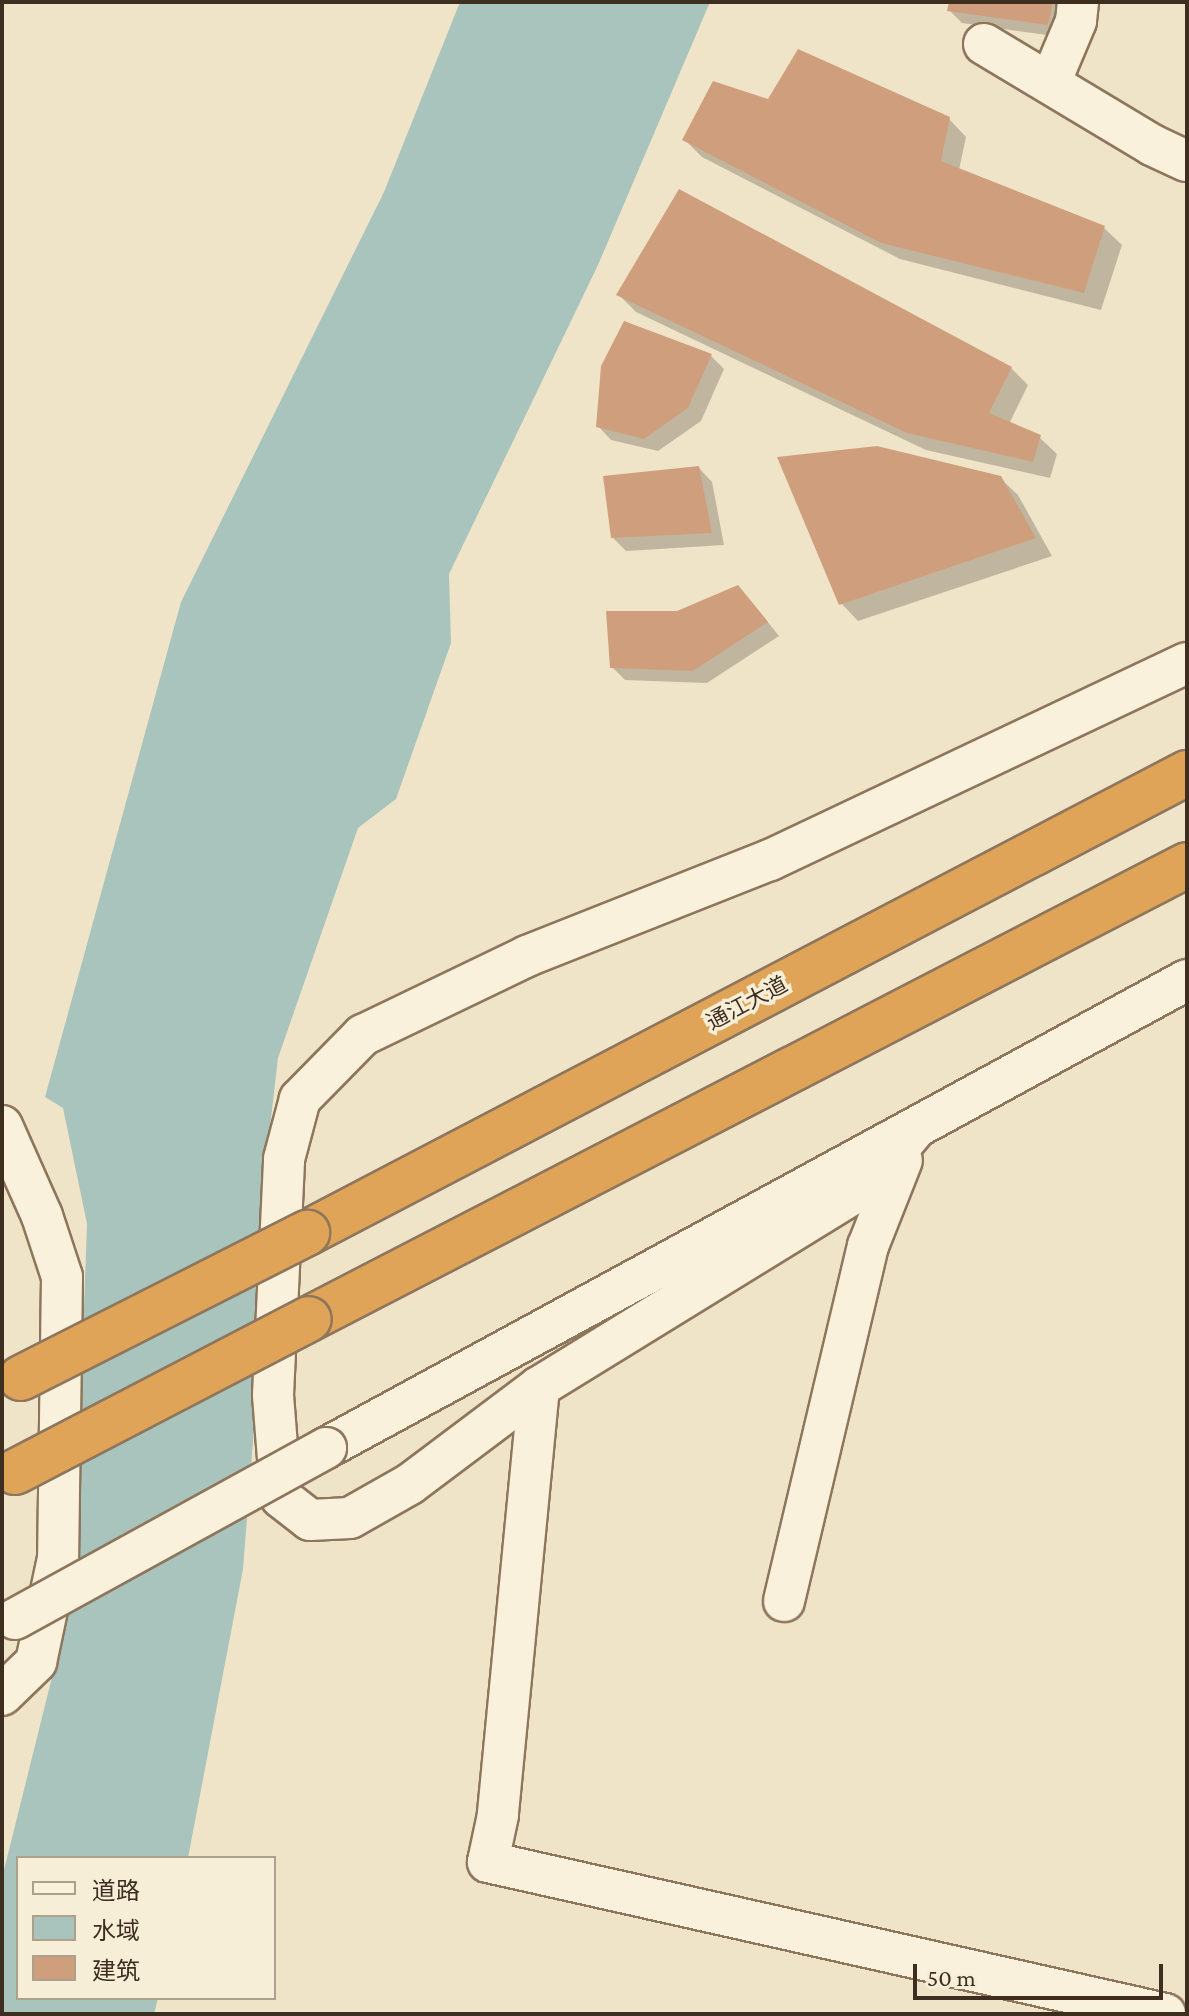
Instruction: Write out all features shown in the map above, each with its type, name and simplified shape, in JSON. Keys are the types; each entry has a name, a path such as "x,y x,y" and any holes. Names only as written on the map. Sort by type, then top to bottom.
{"highway":[{"name":"通江大道","path":"11,1382 307,1233 1187,773"},
{"path":"8,1475 1187,865"}],"street":[{"path":"1050,83 1076,21 1078,2"},
{"path":"984,44 1152,145 1187,161"},
{"path":"914,1130 869,1184 539,1387 410,1484 350,1518 310,1520 281,1497 273,1395 284,1159 300,1099 363,1035 527,956 770,860 1187,663"},
{"path":"9,1624 1187,980"},
{"path":"2,1126 42,1216 62,1277 58,1558 36,1662 2,1695"},
{"path":"784,1601 868,1246 914,1130"},
{"path":"539,1387 498,1815 488,1862 1165,2014"}],"water":[{"path":"460,2 710,2 598,265 449,574 451,643 396,799 358,828 278,1058 261,1205 254,1429 243,1569 188,1856 16,1856 16,2000 158,2000 154,2014 2,2014 2,1878 67,1617 76,1532 87,1224 63,1108 45,1097 181,602 384,192"}],"building":[{"path":"949,2 1053,2 1048,25 947,11"},
{"path":"798,49 950,117 941,161 1105,226 1084,293 881,243 682,140 713,81 768,99"},
{"path":"679,189 1012,367 989,413 1041,435 1033,462 907,433 616,295"},
{"path":"624,321 712,354 688,408 644,439 596,427 601,366"},
{"path":"877,446 1001,476 1036,538 839,605 777,457"},
{"path":"699,466 712,533 611,538 603,476"},
{"path":"738,585 768,622 693,671 610,668 606,611 677,611"}]}
